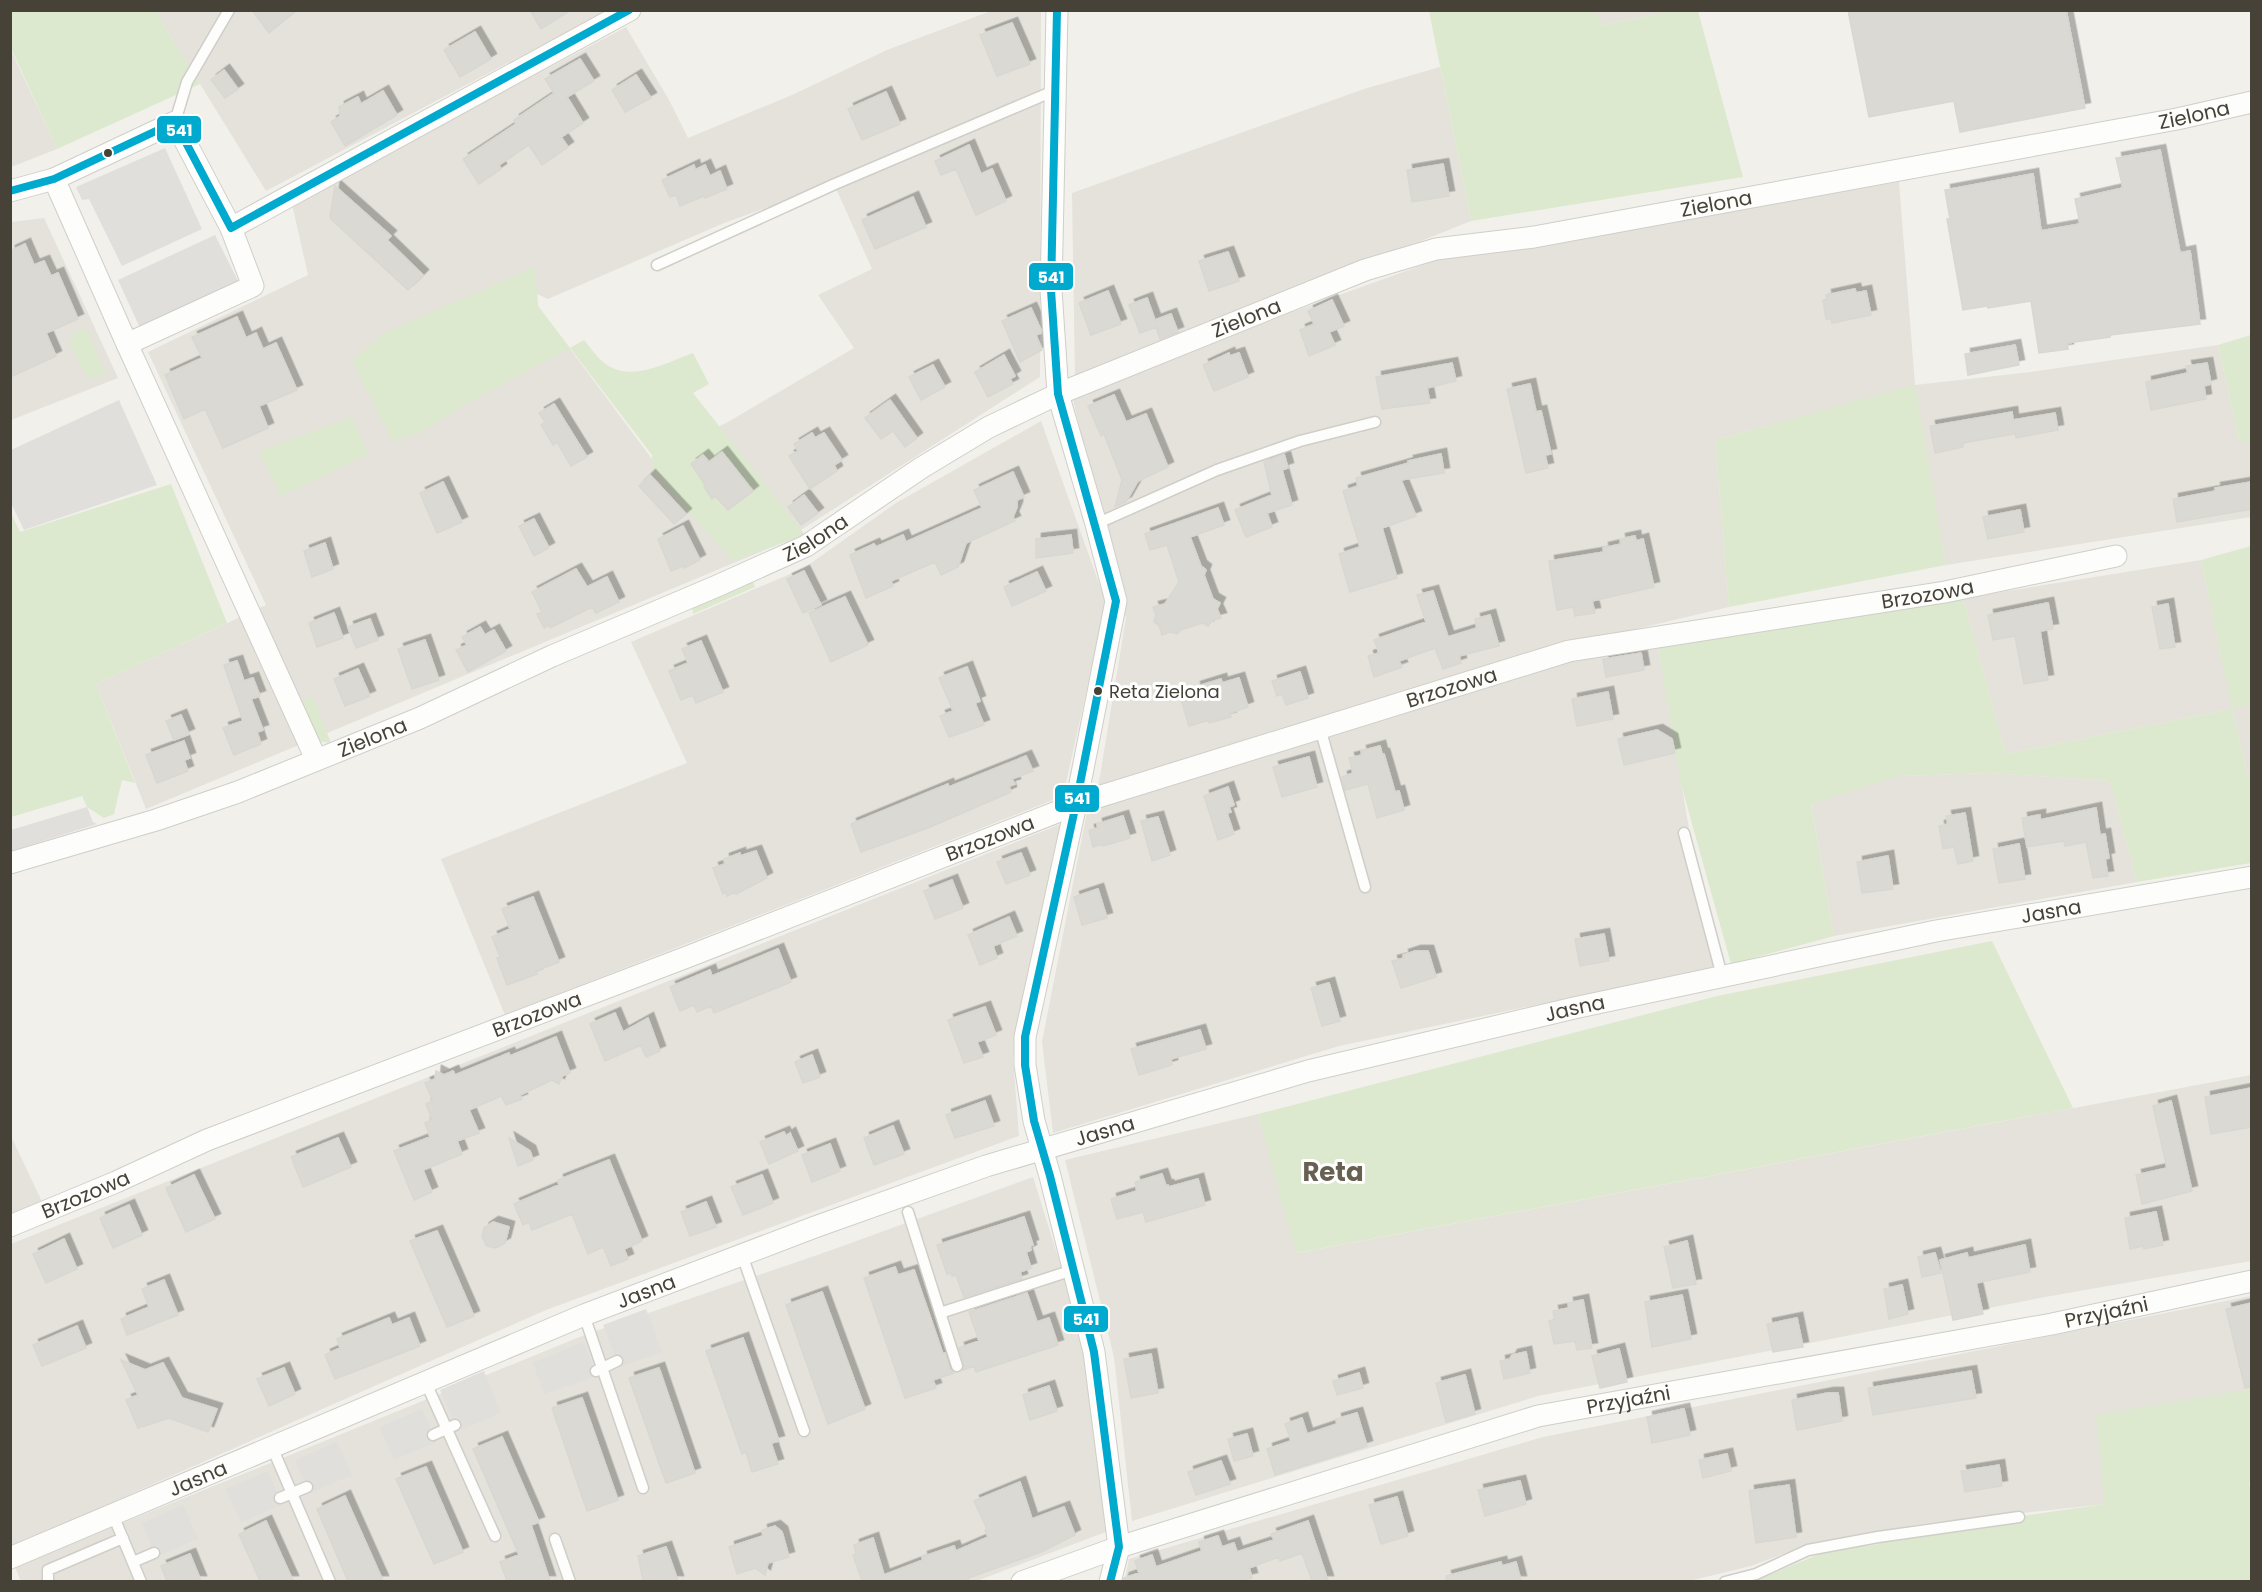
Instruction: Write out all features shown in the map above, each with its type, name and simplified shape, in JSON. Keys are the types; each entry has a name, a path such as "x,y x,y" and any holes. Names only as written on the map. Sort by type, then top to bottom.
{"street":[{"path":"231,228 630,10"},
{"path":"1057,10 1051,290 1058,394 1116,601 1076,804 1025,1036 1025,1065 1029,1098 1041,1150 1050,1176 1094,1352 1119,1547 1110,1581"},
{"name":"Zielona","path":"10,863 156,820 238,792 420,718 552,656 806,546 921,468 989,428 1058,394 1365,270 1436,249 1534,237 2154,123 2252,102"},
{"path":"10,191 54,179 175,122 231,228 253,286 127,344"},
{"name":"Zielona","path":"54,179 316,759"},
{"name":"Brzozowa","path":"10,1226 116,1182 207,1140 697,953 1076,804 1569,651 1945,592 2116,556"},
{"name":"Jasna","path":"10,1558 584,1315 941,1182 1041,1150 1308,1071 1574,1008 1936,931 2252,877"},
{"name":"Przyjaźni","path":"1022,1581 1119,1547 1538,1416 2041,1326 2252,1281"}],"lane":[{"path":"175,122 187,82 229,10"},
{"path":"657,265 835,184 1056,90"},
{"path":"1096,524 1217,470 1300,441 1375,422"},
{"path":"1320,728 1365,887"},
{"path":"1684,833 1722,976"},
{"path":"908,1212 957,1366"},
{"path":"742,1255 804,1431"},
{"path":"940,1313 1073,1270"},
{"path":"584,1315 599,1370 643,1488"},
{"path":"599,1370 617,1361"},
{"path":"426,1383 451,1427 495,1536"},
{"path":"433,1435 451,1427"},
{"path":"272,1447 330,1581"},
{"path":"280,1498 307,1487"},
{"path":"113,1515 141,1581"},
{"path":"1725,1581 1756,1574 1808,1550 1878,1537 2019,1517"},
{"path":"48,1581 48,1570 123,1538"},
{"path":"555,1539 570,1581"},
{"path":"133,1562 154,1553"}],"shaded area":[{"path":"155,11 606,11 266,191"},
{"path":"991,11 1041,11 1040,377 779,544 146,809 96,684 266,605 148,352 308,275 292,204 626,27 669,100 688,138 792,95 887,50","holes":["834,184 872,269 818,295 854,348 728,422 652,459 538,306 537,294 548,299 724,223"]},
{"path":"1595,11 1673,11 1601,25"},
{"path":"10,48 57,149 11,167 10,167"},
{"path":"1440,67 1471,221 1261,305 1075,375 1072,193 1364,89"},
{"path":"165,148 202,229 122,266 89,199 82,200 76,187"},
{"path":"1899,182 1915,385 2031,372 2218,345 2239,441 2251,441 2251,517 1946,565 1914,386 1715,440 1729,607 1560,647 1098,788 1126,618 1073,400 1289,313 1445,257"},
{"path":"44,218 118,378 11,420 11,222"},
{"path":"215,235 240,285 141,330 118,280"},
{"path":"119,400 157,485 24,530 11,503 11,450"},
{"path":"1041,421 1106,603 1063,796 505,1015 441,859 687,763 631,642 804,568 896,503"},
{"path":"2201,560 2232,708 2251,705 2251,789 2232,709 2006,754 1963,598"},
{"path":"1657,643 1713,968 1339,1046 1053,1133 1042,1042 1087,812 1559,656"},
{"path":"1991,773 2110,781 2137,882 1834,936 1811,803 1900,776"},
{"path":"87,807 93,822 97,824 11,851 11,830"},
{"path":"1061,824 1013,1058 1019,1136 546,1310 11,1547 11,1244"},
{"path":"2251,1075 2251,1261 2045,1297 1538,1396 1132,1521 1114,1357 1065,1160 1258,1114 1297,1253"},
{"path":"10,1134 43,1204 10,1217"},
{"path":"1033,1177 1086,1346 1111,1530 974,1582 21,1582 15,1567 587,1334 826,1252"},
{"path":"2251,1296 2251,1389 2242,1391 2106,1504 1928,1523 1816,1542 1751,1566 1689,1581 1124,1582 1129,1559 1543,1437"},
{"path":"646,1309 662,1352 619,1367 603,1325"},
{"path":"583,1342 597,1376 544,1394 533,1363"},
{"path":"484,1371 501,1413 458,1431 440,1390"},
{"path":"422,1409 436,1442 394,1460 380,1427"},
{"path":"337,1442 352,1475 309,1493 295,1460"},
{"path":"268,1471 282,1505 241,1522 226,1489"},
{"path":"183,1505 198,1539 156,1557 142,1523"}],"green space":[{"path":"10,11 155,11 200,84 57,149 11,48"},
{"path":"1429,11 1595,11 1601,25 1673,11 1698,11 1743,177 1471,221"},
{"path":"535,267 538,306 570,348 464,405 420,433 392,440 352,361 384,333"},
{"path":"86,328 105,373 98,377 88,378 69,342 75,332"},
{"path":"2251,335 2251,441 2239,441 2218,345"},
{"path":"584,340 603,362 625,371 648,370 693,353 709,384 693,393 805,535 733,561 653,472 652,455 570,348"},
{"path":"1915,385 1946,565 1729,607 1715,440"},
{"path":"352,417 368,454 281,496 259,451"},
{"path":"171,484 227,623 96,684 135,783 122,780 114,814 104,818 87,807 82,796 11,817 11,513 20,532"},
{"path":"2251,546 2251,705 2232,709 2201,560"},
{"path":"753,581 755,587 693,614 692,605"},
{"path":"1963,598 2006,754 2232,709 2251,789 2251,863 2137,882 2110,781 1991,773 1900,776 1811,804 1834,936 1731,964 1681,784 1657,643"},
{"path":"313,697 331,743 317,741 297,703"},
{"path":"1992,941 2073,1108 1296,1253 1258,1114 1717,996"},
{"path":"2251,1389 2252,1482 2249,1482 2252,1504 2251,1581 1752,1582 1824,1552 1879,1544 1878,1537 2105,1504 2096,1415"}],"building":[{"path":"252,10 297,10 269,33"},
{"path":"530,10 571,10 541,29"},
{"path":"1848,10 2066,10 2085,108 1960,132 1954,101 1869,117"},
{"path":"1012,23 1030,64 997,76 980,35"},
{"path":"475,32 491,59 460,77 444,50"},
{"path":"580,59 594,81 567,97 583,123 561,137 568,147 542,165 529,145 499,165 501,169 479,184 463,159 516,124 514,120 554,93 545,79"},
{"path":"224,70 238,89 225,98 211,80"},
{"path":"636,75 651,98 625,112 612,90"},
{"path":"383,91 397,115 345,146 331,122 340,116 339,107 358,97 361,104"},
{"path":"886,92 900,124 862,140 848,109"},
{"path":"969,145 981,174 992,169 1006,201 976,215 956,169 941,175 935,161"},
{"path":"2160,150 2180,253 2190,251 2200,324 2110,335 2110,337 2067,343 2068,349 2039,353 2031,301 1963,310 1947,219 1950,219 1945,190 2033,174 2041,231 2080,224 2075,199 2123,188 2116,158"},
{"path":"1443,164 1449,196 1412,202 1407,170"},
{"path":"694,165 695,170 705,165 710,176 720,171 727,189 680,206 676,195 670,197 662,180"},
{"path":"335,186 391,236 387,240 423,275 408,290 332,220 330,217"},
{"path":"913,197 926,227 875,249 862,220"},
{"path":"25,244 34,265 44,261 51,276 58,273 78,319 46,333 56,356 10,377 10,251"},
{"path":"1228,252 1239,281 1209,291 1199,261"},
{"path":"1855,289 1856,293 1866,291 1871,315 1832,323 1831,319 1826,319 1823,300 1827,299 1826,295"},
{"path":"1108,291 1121,324 1091,335 1079,303"},
{"path":"1147,298 1155,320 1171,314 1178,332 1160,339 1156,327 1140,333 1129,305"},
{"path":"1332,300 1344,326 1329,332 1335,345 1309,356 1300,330 1314,324 1308,311"},
{"path":"1031,308 1041,330 1041,333 1036,335 1042,350 1020,362 1002,321"},
{"path":"237,317 246,338 256,333 263,349 276,343 297,390 259,406 268,428 223,448 205,409 184,419 165,375 202,358 192,337"},
{"path":"2015,345 2019,365 1968,375 1965,354"},
{"path":"1229,353 1230,356 1239,353 1248,377 1214,391 1203,365"},
{"path":"1004,355 1015,376 1010,379 1013,384 988,397 975,372"},
{"path":"1452,363 1456,381 1427,388 1430,403 1382,409 1376,377"},
{"path":"2207,363 2211,384 2204,386 2206,399 2151,410 2146,382 2188,373 2186,366"},
{"path":"933,365 945,387 921,400 909,377"},
{"path":"1530,384 1536,412 1541,411 1551,454 1545,455 1548,468 1526,473 1507,389"},
{"path":"1114,395 1126,422 1146,414 1168,467 1138,481 1126,502 1115,507 1122,480 1104,434 1101,436 1088,406"},
{"path":"890,400 917,438 905,447 893,431 881,439 865,418"},
{"path":"554,404 587,457 571,466 557,442 553,445 541,425 545,422 539,413"},
{"path":"2012,412 2013,420 2055,413 2058,430 2016,438 2014,429 2015,434 1962,443 1963,447 1935,453 1930,426"},
{"path":"812,433 815,438 824,433 842,460 834,465 837,471 810,489 789,456 798,451 794,444"},
{"path":"722,452 753,491 728,510 715,496 712,499 691,464 703,455 709,462"},
{"path":"1284,454 1288,468 1282,470 1292,505 1267,513 1272,527 1246,537 1235,510 1272,495 1264,462"},
{"path":"1441,454 1444,473 1401,480 1416,516 1382,528 1397,578 1350,592 1339,554 1360,547 1343,491 1358,486 1356,478 1409,463 1408,461"},
{"path":"1013,472 1024,497 1017,500 1013,517 1015,521 966,543 958,567 941,575 935,562 891,581 893,586 866,598 850,555 874,544 876,547 903,535 906,542 982,508 974,490"},
{"path":"650,475 686,514 674,524 639,486"},
{"path":"443,482 462,522 437,533 420,493"},
{"path":"2252,482 2252,509 2177,522 2173,499 2216,491 2215,488"},
{"path":"804,495 818,513 801,525 788,507"},
{"path":"1218,508 1224,525 1190,537 1201,566 1206,570 1204,575 1213,599 1220,603 1217,609 1221,618 1213,620 1208,626 1203,623 1180,630 1177,634 1170,632 1162,635 1159,625 1154,622 1156,615 1153,607 1165,604 1179,582 1167,545 1150,550 1145,534"},
{"path":"2020,510 2024,532 1988,539 1983,517"},
{"path":"534,519 549,548 534,556 519,526"},
{"path":"683,526 700,560 684,568 683,566 671,571 658,539"},
{"path":"1071,535 1073,553 1036,558 1036,539"},
{"path":"1635,536 1636,541 1643,539 1654,587 1592,601 1595,613 1575,616 1573,607 1557,610 1549,561 1604,552 1603,548 1621,544 1620,539"},
{"path":"325,543 333,569 312,577 304,551"},
{"path":"576,569 587,587 607,577 619,602 596,613 592,607 550,628 549,625 544,628 537,614 542,612 532,592"},
{"path":"804,571 821,605 803,613 787,579"},
{"path":"1037,572 1046,591 1012,606 1004,587"},
{"path":"1433,591 1448,637 1477,628 1475,619 1490,615 1499,646 1459,656 1461,663 1443,669 1435,648 1399,661 1402,667 1374,677 1368,656 1379,653 1374,640 1426,622 1417,595"},
{"path":"845,597 868,645 831,662 809,613"},
{"path":"2048,603 2053,629 2040,631 2048,680 2024,684 2015,636 1993,640 1988,615"},
{"path":"2168,604 2175,647 2160,649 2152,607"},
{"path":"334,613 343,638 317,647 309,623"},
{"path":"370,619 378,640 356,648 348,627"},
{"path":"480,627 485,635 494,630 506,651 468,672 456,650 467,645 462,637"},
{"path":"425,640 439,680 412,689 398,649"},
{"path":"701,641 723,692 696,703 693,695 681,700 669,671 688,663 682,649"},
{"path":"1641,653 1644,670 1606,677 1603,659"},
{"path":"237,661 244,681 253,678 260,696 251,699 263,730 257,732 261,744 234,755 223,728 243,721 224,665"},
{"path":"967,667 980,701 975,703 984,725 949,737 940,716 953,711 939,678"},
{"path":"358,669 370,696 345,706 334,679"},
{"path":"1300,672 1308,698 1286,705 1282,694 1277,696 1272,681"},
{"path":"1239,678 1248,707 1230,713 1231,717 1189,726 1180,696 1196,691 1195,687 1221,679 1222,683"},
{"path":"1608,692 1613,719 1577,726 1572,699"},
{"path":"181,715 189,734 174,740 166,721"},
{"path":"1657,730 1672,739 1675,753 1624,765 1618,739"},
{"path":"184,741 190,758 184,760 188,771 157,783 146,755"},
{"path":"1380,746 1395,792 1399,791 1404,810 1377,818 1368,784 1345,790 1342,777 1353,773 1349,758 1362,755 1361,751"},
{"path":"1026,756 1033,771 1012,779 1015,784 1009,786 1011,792 928,828 861,852 851,824 948,784 949,787"},
{"path":"1309,757 1317,787 1282,797 1273,767"},
{"path":"1228,787 1234,805 1229,807 1231,812 1227,813 1234,834 1218,840 1204,796"},
{"path":"2096,808 2100,835 2105,834 2109,858 2105,859 2108,876 2093,878 2086,842 2065,846 2064,841 2027,847 2022,818 2040,815 2040,820"},
{"path":"1965,813 1973,861 1958,864 1954,847 1943,849 1939,826 1948,824 1946,816"},
{"path":"1123,816 1130,838 1093,847 1089,830 1098,828 1097,824"},
{"path":"1158,817 1170,855 1152,861 1141,821"},
{"path":"2019,844 2025,879 1999,883 1993,849"},
{"path":"756,851 767,878 736,894 736,892 727,896 726,892 723,894 713,868 725,864 724,859 740,853 740,856"},
{"path":"1021,853 1030,875 1006,884 997,862"},
{"path":"1888,856 1893,889 1862,893 1857,862"},
{"path":"952,880 963,908 935,919 924,891"},
{"path":"1098,889 1107,918 1082,925 1074,897"},
{"path":"533,897 559,962 536,971 537,974 507,985 492,937 510,929 502,909"},
{"path":"1009,917 1017,936 993,946 997,958 980,965 968,935"},
{"path":"1604,934 1609,961 1580,966 1575,939"},
{"path":"778,949 791,982 714,1013 711,1006 697,1012 694,1005 680,1011 670,987 710,970 712,976"},
{"path":"1415,951 1428,951 1436,977 1401,988 1392,961 1404,958 1403,955"},
{"path":"1329,983 1340,1021 1322,1026 1311,988"},
{"path":"985,1007 996,1035 977,1042 983,1057 964,1063 948,1020"},
{"path":"615,1013 623,1032 648,1018 660,1051 646,1057 641,1045 605,1061 590,1024"},
{"path":"1200,1030 1206,1049 1171,1059 1172,1065 1139,1075 1131,1049"},
{"path":"556,1037 570,1073 562,1076 559,1084 552,1080 520,1095 522,1099 506,1105 501,1096 469,1110 479,1133 457,1141 462,1154 423,1170 432,1192 414,1200 394,1151 430,1137 425,1123 432,1120 426,1104 433,1101 425,1083 435,1079 436,1071 444,1075 453,1071 455,1075"},
{"path":"812,1055 820,1077 803,1083 795,1062"},
{"path":"2252,1088 2252,1127 2211,1134 2205,1097"},
{"path":"985,1101 994,1126 955,1138 946,1115"},
{"path":"2171,1101 2192,1191 2142,1204 2136,1175 2167,1168 2153,1106"},
{"path":"893,1126 904,1154 874,1165 864,1138"},
{"path":"784,1132 786,1136 790,1133 798,1151 769,1164 760,1142"},
{"path":"338,1138 351,1167 303,1187 291,1157"},
{"path":"509,1138 530,1151 533,1160 518,1166"},
{"path":"830,1144 840,1171 812,1182 802,1155"},
{"path":"609,1160 642,1241 624,1249 628,1259 611,1266 603,1247 588,1254 572,1214 532,1230 529,1222 523,1225 514,1204 559,1185 558,1180"},
{"path":"1162,1174 1166,1186 1169,1187 1198,1179 1205,1205 1146,1222 1143,1212 1117,1219 1111,1199 1137,1191 1135,1182"},
{"path":"194,1175 215,1219 186,1232 166,1188"},
{"path":"762,1175 773,1203 743,1215 731,1187"},
{"path":"706,1202 716,1227 690,1236 681,1212"},
{"path":"129,1205 142,1235 113,1248 100,1218"},
{"path":"2156,1212 2163,1245 2130,1249 2125,1218"},
{"path":"1024,1217 1033,1245 1030,1246 1031,1250 1026,1252 1031,1268 1020,1272 1022,1279 964,1297 956,1275 947,1274 937,1245"},
{"path":"493,1222 509,1227 505,1243 496,1248 487,1246 482,1237 484,1228"},
{"path":"437,1231 474,1316 447,1327 410,1241"},
{"path":"64,1239 77,1269 46,1283 33,1254"},
{"path":"1687,1241 1696,1284 1673,1288 1664,1247"},
{"path":"2025,1245 2030,1272 1976,1283 1983,1314 1953,1320 1940,1260 1967,1253 1968,1258"},
{"path":"1935,1253 1941,1273 1922,1277 1918,1257"},
{"path":"895,1267 898,1275 914,1270 943,1354 945,1353 950,1369 954,1373 933,1380 936,1388 905,1398 864,1278"},
{"path":"164,1280 178,1315 127,1335 121,1319 149,1307 142,1289"},
{"path":"1902,1285 1908,1314 1889,1319 1884,1289"},
{"path":"822,1292 865,1409 828,1424 786,1305"},
{"path":"1027,1293 1037,1322 1049,1318 1058,1345 976,1372 974,1366 963,1370 964,1364 959,1348 979,1341 969,1312"},
{"path":"1682,1295 1691,1339 1652,1347 1645,1302"},
{"path":"1583,1300 1592,1348 1577,1350 1575,1341 1554,1344 1549,1321 1555,1319 1553,1311 1569,1308 1568,1303"},
{"path":"2252,1303 2252,1387 2245,1388 2226,1309"},
{"path":"389,1318 392,1325 409,1318 420,1346 335,1379 325,1355 340,1348 337,1339"},
{"path":"1797,1318 1803,1347 1773,1352 1767,1324"},
{"path":"77,1326 86,1348 42,1366 33,1345"},
{"path":"743,1338 779,1441 771,1443 778,1464 752,1472 746,1452 742,1454 706,1351"},
{"path":"1619,1349 1627,1382 1600,1388 1592,1356"},
{"path":"1526,1352 1530,1373 1504,1379 1500,1361"},
{"path":"1151,1354 1158,1393 1131,1398 1124,1359"},
{"path":"121,1360 145,1370 163,1363 182,1398 217,1409 208,1432 169,1418 138,1428 126,1400 138,1395"},
{"path":"284,1368 295,1394 269,1406 257,1379"},
{"path":"659,1368 695,1473 666,1483 629,1378"},
{"path":"1971,1371 1976,1398 1873,1415 1868,1388"},
{"path":"1359,1373 1363,1388 1337,1395 1333,1381"},
{"path":"1465,1375 1475,1414 1446,1422 1436,1383"},
{"path":"1049,1386 1057,1411 1030,1420 1023,1395"},
{"path":"1838,1393 1842,1421 1797,1430 1792,1400"},
{"path":"582,1398 618,1500 587,1511 552,1408"},
{"path":"1684,1409 1690,1435 1652,1443 1647,1417"},
{"path":"1357,1413 1367,1446 1275,1475 1267,1449 1291,1441 1285,1424 1302,1418 1307,1434 1337,1424 1336,1419"},
{"path":"1247,1434 1253,1456 1234,1461 1228,1439"},
{"path":"502,1437 539,1522 531,1525 550,1581 507,1581 500,1562 519,1555 473,1449"},
{"path":"1727,1454 1731,1471 1703,1478 1699,1460"},
{"path":"1221,1461 1230,1484 1196,1495 1188,1472"},
{"path":"1999,1465 2002,1486 1965,1492 1961,1471"},
{"path":"426,1467 463,1552 434,1564 396,1479"},
{"path":"1520,1481 1526,1504 1485,1516 1478,1490"},
{"path":"1020,1482 1032,1519 1064,1507 1075,1535 1041,1552 968,1578 969,1581 862,1581 853,1555 856,1554 854,1545 873,1538 884,1575 923,1560 922,1557 954,1546 956,1551 988,1537 985,1530 987,1529 974,1501"},
{"path":"1789,1485 1796,1537 1756,1543 1749,1491"},
{"path":"345,1496 383,1581 348,1581 317,1509"},
{"path":"1397,1497 1408,1536 1381,1544 1369,1505"},
{"path":"266,1521 293,1581 260,1581 239,1534"},
{"path":"1308,1521 1328,1581 1312,1581 1302,1553 1280,1561 1279,1557 1249,1568 1252,1578 1239,1581 1123,1581 1124,1578 1139,1573 1135,1561 1152,1555 1156,1567 1202,1551 1199,1542 1218,1536 1222,1547 1234,1543 1237,1552 1274,1540 1271,1534"},
{"path":"775,1526 782,1532 789,1557 768,1563 765,1575 755,1568 737,1574 729,1547 763,1536 762,1530"},
{"path":"666,1547 678,1581 643,1581 638,1556"},
{"path":"190,1554 201,1581 167,1581 161,1566"},
{"path":"1501,1562 1502,1566 1516,1562 1521,1581 1447,1581 1446,1576"}],"transit line":[{"name":"541","path":"10,191 54,179 175,122 231,228 629,10"},
{"name":"541","path":"1057,10 1051,290 1058,394 1116,601 1076,804 1025,1037 1025,1065 1034,1121 1094,1352 1119,1547 1110,1582"}],"place":[{"name":"Reta Zielona","path":"1098,691"}],"district":[{"name":"Reta","path":"1333,1172"}]}
